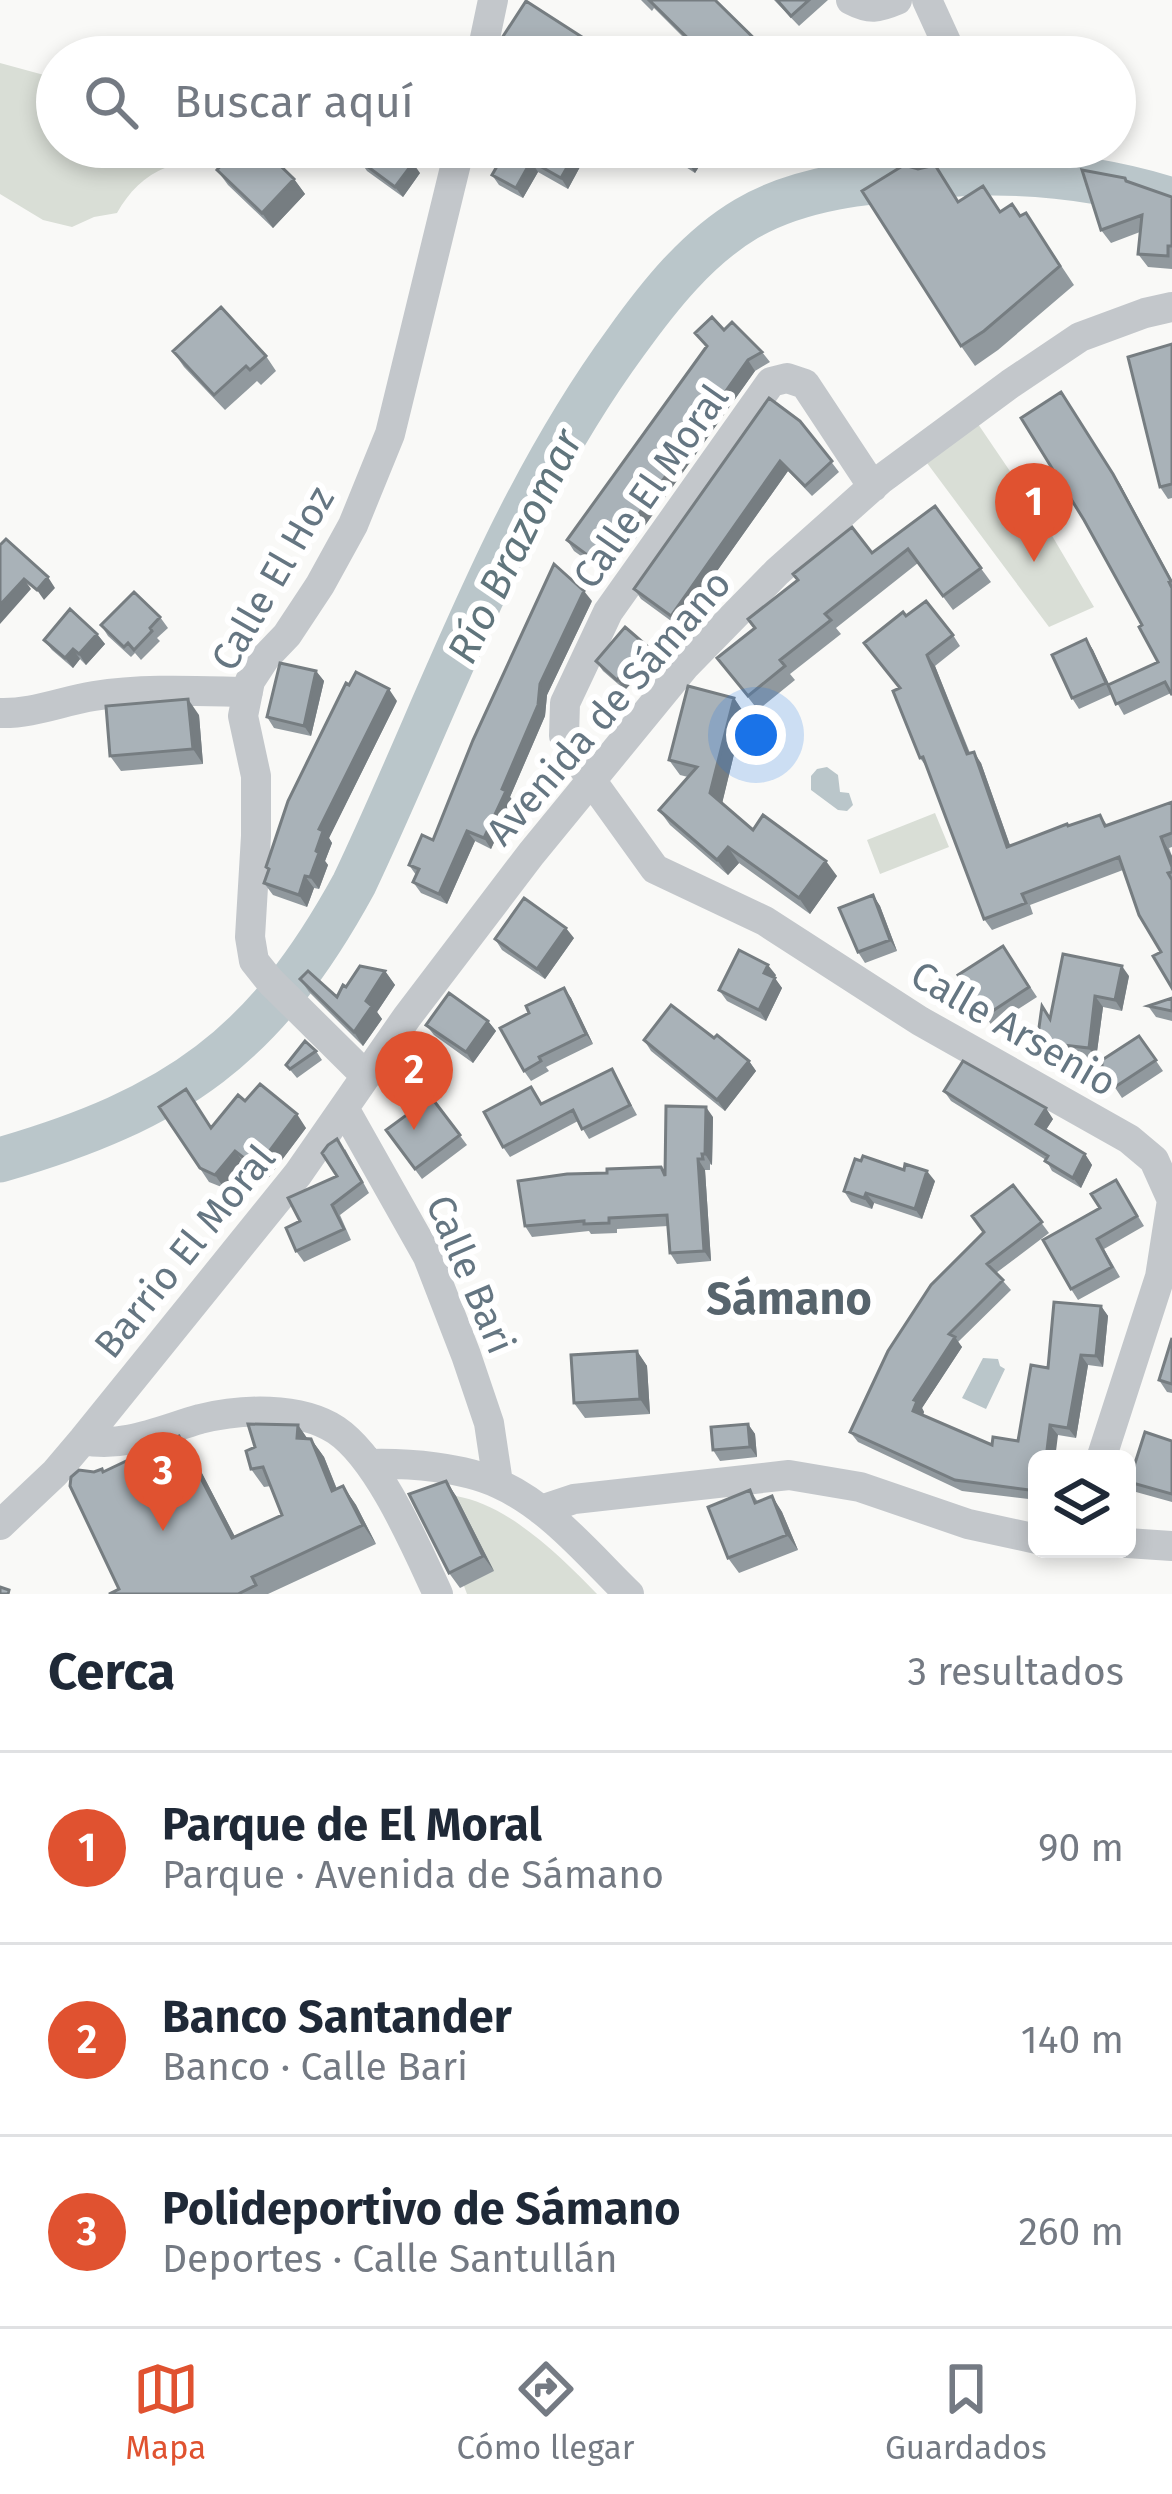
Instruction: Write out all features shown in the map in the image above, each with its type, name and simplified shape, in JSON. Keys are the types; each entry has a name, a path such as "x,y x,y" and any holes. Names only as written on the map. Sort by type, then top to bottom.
{"street":[{"path":"485,36 493,0"},
{"path":"851,0 878,9 897,0"},
{"path":"927,0 943,36"},
{"name":"Calle El Hoz","path":"366,1076 254,961 250,937 256,776 243,716 250,680 320,585 353,524 390,434 455,168"},
{"name":"Avenida de Sámano","path":"344,1108 531,854 685,666 777,572 873,487 1010,384 1080,338 1172,307"},
{"name":"Calle El Moral","path":"591,780 564,736 565,703 608,611 771,382 788,378 805,384 873,487"},
{"path":"3,709 49,708 89,696 138,691 248,692"},
{"name":"Calle Arsenio","path":"591,780 655,869 765,921 920,1021 1130,1139 1154,1160 1172,1200 1160,1277 1104,1450"},
{"name":"Barrio El Moral","path":"0,1526 83,1440 298,1174 344,1108"},
{"name":"Calle Bari","path":"344,1108 428,1257 489,1423 498,1483"},
{"path":"83,1440 124,1442 212,1416 272,1412 334,1429 369,1465 438,1594"},
{"path":"369,1465 440,1468 498,1483 541,1510 629,1594"},
{"path":"541,1510 574,1499 789,1475 860,1486 968,1524 1028,1537"},
{"path":"1136,1544 1172,1546"}],"shaded area":[{"path":"0,63 36,73 36,168 165,168 132,192 117,213 72,227 43,220 0,194"},
{"path":"978,424 1094,607 1049,627 927,463"},
{"path":"827,767 838,775 840,792 849,793 853,805 847,811 838,810 811,790 811,776"},
{"path":"935,813 949,847 880,874 867,840"},
{"path":"983,1358 998,1359 1005,1369 986,1409 962,1398"},
{"path":"456,1496 514,1521 597,1594 467,1594"}],"building":[{"path":"649,0 715,0 752,36 686,36"},
{"path":"777,0 809,0 791,16"},
{"path":"526,1 580,36 503,36"},
{"path":"283,168 294,179 262,213 217,170"},
{"path":"369,168 409,168 395,187"},
{"path":"496,168 527,168 516,188 492,175"},
{"path":"543,168 567,168 561,178"},
{"path":"899,168 937,168 958,202 983,186 1000,212 1012,204 1020,216 1026,213 1060,266 961,346 862,191"},
{"path":"1082,170 1125,178 1172,197 1168,256 1138,254 1142,215 1101,230"},
{"path":"221,307 266,356 250,370 246,366 214,395 173,351"},
{"path":"712,317 724,330 732,322 762,352 748,360 602,566 567,540 707,346 695,333"},
{"path":"1172,344 1172,484 1160,487 1128,357"},
{"path":"1061,392 1113,474 1171,581 1172,695 1165,682 1116,704 1108,685 1158,662 1084,520 1021,418"},
{"path":"769,398 800,421 832,461 805,486 780,461 671,616 634,589"},
{"path":"935,506 981,568 943,596 908,549 825,614 831,620 780,660 785,666 748,696 717,658 755,628 748,619 798,580 793,574 852,527 872,553"},
{"path":"6,539 48,577 37,590 24,579 0,605 0,545"},
{"path":"554,564 584,591 540,684 538,705 484,838 467,831 439,894 413,882 419,869 409,865 422,835 433,840"},
{"path":"134,592 160,617 134,650 128,643 124,647 101,625"},
{"path":"926,601 953,635 927,655 967,754 974,752 1007,847 1100,815 1105,826 1172,802 1172,833 1161,837 1172,867 1168,873 1172,880 1172,988 1153,956 1161,952 1139,915 1119,857 1022,894 1026,903 984,919 893,691 900,688 864,643 903,612 906,616"},
{"path":"70,609 97,634 79,654 73,649 65,658 44,640"},
{"path":"625,627 647,646 617,680 596,661"},
{"path":"1086,639 1106,683 1072,698 1052,655"},
{"path":"280,663 316,671 304,726 267,717"},
{"path":"356,672 389,689 319,829 323,831 319,853 310,877 305,876 299,895 264,883 288,801 346,683"},
{"path":"688,686 734,698 710,793 753,830 763,815 826,861 799,898 728,847 717,860 659,810 697,767 669,760"},
{"path":"188,699 193,749 110,756 106,706"},
{"path":"873,895 890,940 858,952 839,908"},
{"path":"524,898 566,928 537,969 495,939"},
{"path":"1003,946 1029,987 985,1016 958,975"},
{"path":"739,950 768,965 764,973 775,978 759,1010 719,990"},
{"path":"1063,954 1122,966 1115,1000 1095,996 1089,1048 1037,1042 1042,1006 1050,1019"},
{"path":"360,966 385,971 366,1001 372,1006 354,1032 300,979 308,971 337,997"},
{"path":"564,988 586,1034 539,1057 541,1061 524,1071 500,1028 529,1013 526,1006"},
{"path":"449,993 488,1021 466,1052 426,1025"},
{"path":"1172,998 1172,1011 1148,1006"},
{"path":"671,1005 749,1061 717,1100 644,1040"},
{"path":"1139,1036 1156,1060 1115,1087 1102,1060"},
{"path":"305,1041 316,1051 290,1069 286,1065"},
{"path":"963,1061 1046,1108 1036,1124 1085,1154 1073,1178 1045,1161 1048,1156 944,1091"},
{"path":"612,1069 630,1105 582,1129 573,1110 503,1147 484,1112 531,1087 541,1104"},
{"path":"260,1084 297,1114 257,1168 235,1151 215,1175 200,1168 159,1107 186,1089 211,1128 238,1095 245,1101"},
{"path":"431,1097 460,1135 415,1169 386,1130"},
{"path":"666,1106 706,1107 705,1154 698,1159 704,1251 670,1253 667,1215 525,1226 518,1181 661,1167 665,1176"},
{"path":"337,1139 362,1182 332,1205 344,1229 296,1251 286,1228 300,1221 288,1198 337,1176 322,1153"},
{"path":"863,1156 904,1170 905,1164 927,1171 915,1209 844,1191 855,1159 861,1161"},
{"path":"1116,1180 1137,1216 1097,1239 1112,1267 1071,1289 1043,1240 1100,1208 1091,1194"},
{"path":"1013,1185 1042,1222 987,1264 1003,1280 949,1334 955,1337 914,1400 913,1411 992,1445 993,1437 1018,1441 1031,1365 1048,1368 1054,1302 1101,1306 1096,1356 1081,1355 1068,1428 1050,1425 1047,1450 1028,1450 1028,1490 955,1480 850,1432 888,1351 931,1285 984,1232 972,1216"},
{"path":"1172,1338 1172,1384 1159,1380"},
{"path":"637,1351 640,1399 574,1403 571,1355"},
{"path":"248,1424 298,1425 297,1438 311,1439 332,1491 343,1486 363,1525 252,1577 256,1585 238,1594 109,1594 119,1589 70,1486 71,1477 79,1470 103,1472 179,1436 232,1538 282,1515 263,1467 251,1469 246,1451 255,1447"},
{"path":"748,1424 750,1447 713,1450 711,1427"},
{"path":"1145,1432 1172,1441 1172,1494 1136,1484 1136,1460"},
{"path":"446,1481 483,1556 449,1573 409,1494"},
{"path":"750,1490 755,1503 772,1496 787,1535 728,1558 708,1507"}],"waterway":[{"name":"Río Brazomar","path":"0,1160 117,1118 166,1093 210,1064 286,989 354,884 477,606 545,471 583,405 639,325 711,244 746,219 789,199 835,187 907,178 992,173 1052,176 1172,200"}],"place":[{"name":"Parque de El Moral","path":"1034,562"},
{"name":"Banco Santander","path":"414,1130"},
{"name":"Polideportivo de Sámano","path":"163,1531"}],"district":[{"name":"Sámano","path":"789,1298"}]}
